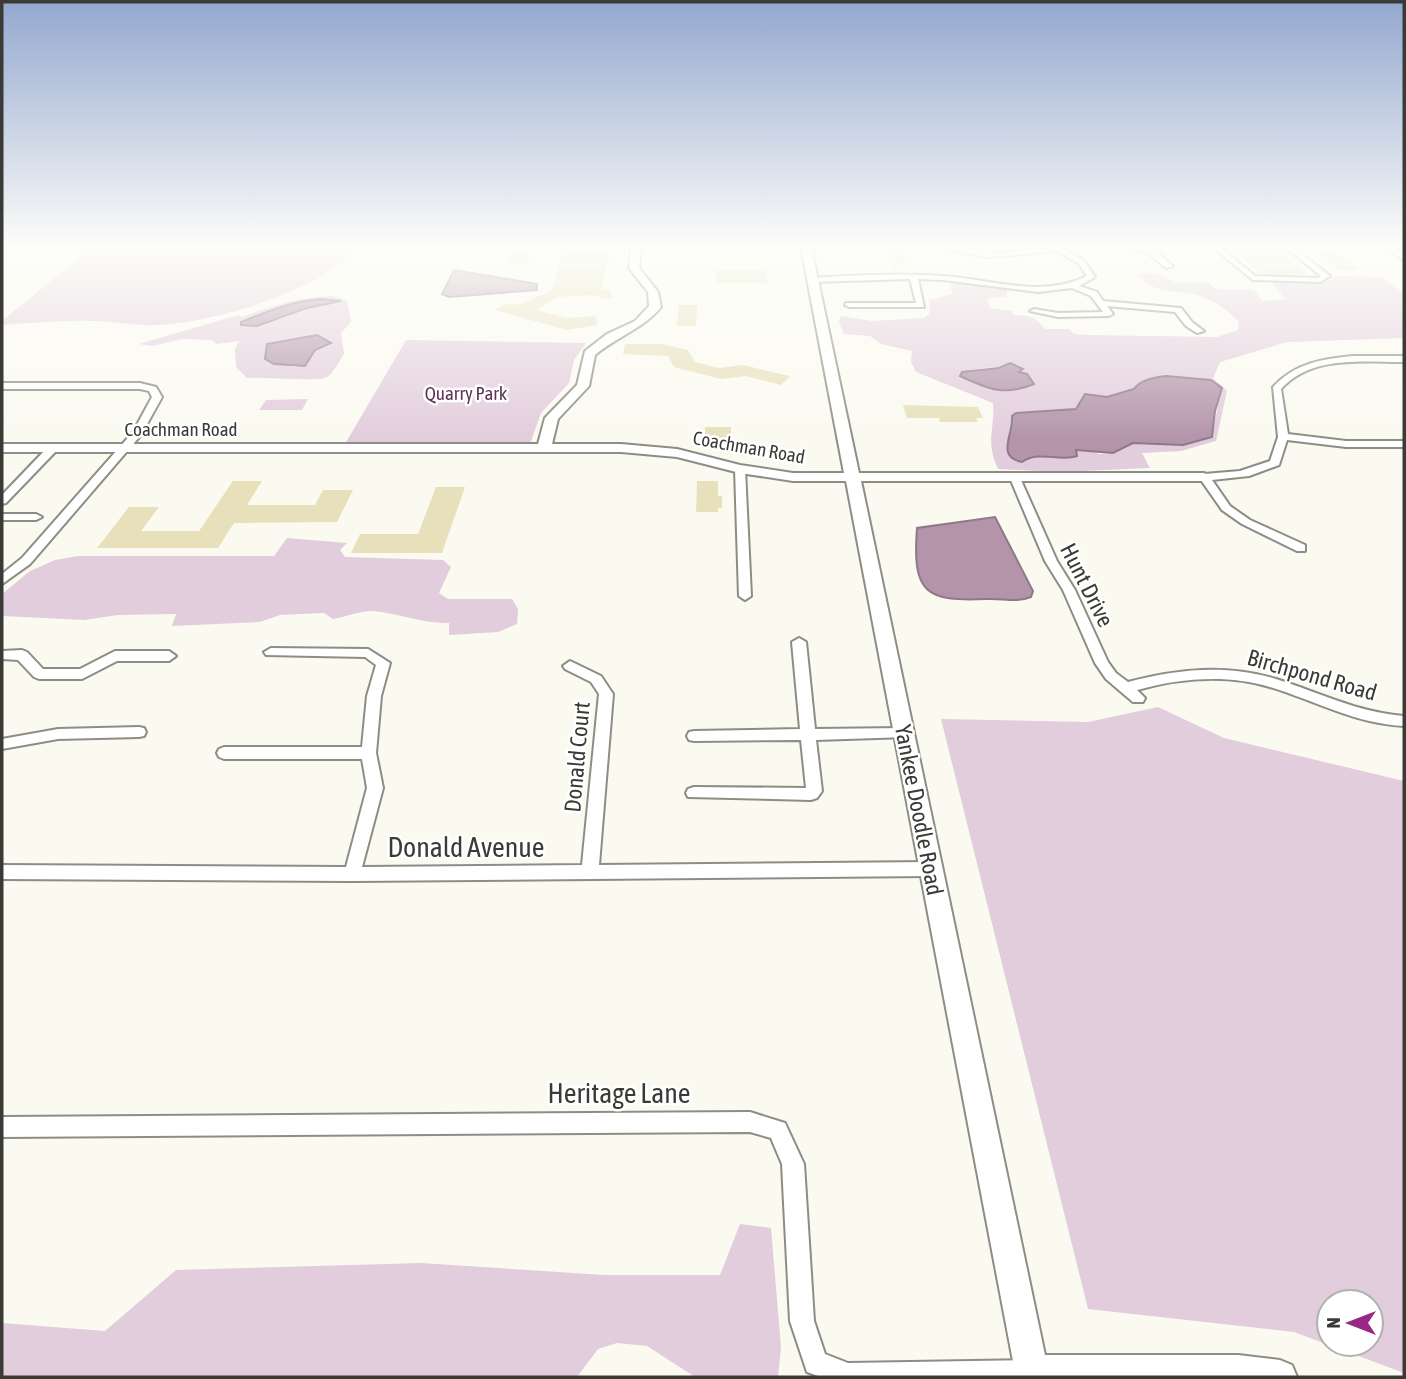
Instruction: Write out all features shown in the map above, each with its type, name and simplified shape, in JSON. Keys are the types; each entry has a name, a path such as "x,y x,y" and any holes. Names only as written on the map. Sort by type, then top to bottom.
{"main road":[{"name":"Yankee Doodle Road","path":"818,311 852,479"},
{"name":"Coachman Road","path":"2,448 124,448"}],"street":[{"path":"544,448 552,418 583,386 590,354 611,335 639,324 652,311"},
{"path":"1036,311 1058,315 1107,315 1109,311"},
{"path":"1179,311 1199,331"},
{"path":"1404,359 1314,365 1283,378 1276,389 1283,437 1346,444 1404,443"},
{"path":"2,386 140,386 153,389 158,397 124,448 26,561 2,580"},
{"name":"Coachman Road","path":"124,448 621,448 677,453 740,469 793,477 1233,477 1257,472 1275,463 1283,437"},
{"path":"2,500 53,448"},
{"path":"740,469 745,596"},
{"path":"1204,477 1226,508 1246,522 1301,548"},
{"name":"Hunt Drive","path":"1015,478 1051,561 1069,590 1102,663 1111,676 1138,698"},
{"name":"Yankee Doodle Road","path":"852,479 1033,1376"},
{"path":"2,517 36,517"},
{"path":"694,793 811,794 814,791 799,642"},
{"path":"271,652 368,653 383,663 374,696 369,753 375,788 352,874"},
{"path":"2,655 22,655 39,674 82,674 115,656 169,656"},
{"name":"Donald Court","path":"569,666 596,678 606,694 590,872"},
{"name":"Birchpond Road","path":"1125,688 1166,676 1193,674 1252,677 1293,690 1346,713 1404,721"},
{"path":"2,744 58,734 139,732"},
{"path":"694,736 903,733"},
{"path":"224,753 369,753"},
{"name":"Donald Avenue","path":"2,872 352,874 931,869"},
{"name":"Heritage Lane","path":"2,1127 750,1122 778,1130 793,1164 802,1321 816,1363 848,1375 1033,1376"},
{"path":"1033,1376 1238,1371 1280,1377"}],"green space":[{"path":"14,311 235,311 157,325 81,321 2,325 2,321"},
{"path":"258,311 274,311 241,322 254,324 278,320 302,311 349,311 351,322 341,333 344,354 332,373 322,378 247,378 236,367 235,349 239,341 216,344 212,340 183,339 152,346 139,344 238,315 242,317","holes":["316,335 330,343 315,350 295,367 274,364 294,341"]},
{"path":"930,311 1011,311 1014,315 1032,318 1045,329 1069,329 1074,334 1217,337 1238,330 1239,322 1227,311 1404,311 1404,338 1287,342 1220,362 1213,378 1227,391 1216,441 1181,451 1142,453 1150,468 1060,472 998,469 991,443 993,403 916,372 911,362 912,351 881,344 870,336 844,334 839,322 841,316 872,321 925,318","holes":["993,367 1025,373 1033,382 1015,390 996,390 960,376 970,370","1221,388 1212,437 1183,445 1133,443 1113,453 1100,454 1088,450 1030,457 1008,439 1012,432 1012,416 1024,412 1076,410 1085,394 1107,397 1134,389"]},
{"name":"Quarry Park","path":"406,340 586,343 574,360 569,383 541,413 530,444 345,444"},
{"path":"308,399 302,410 259,410 266,400"},
{"path":"287,538 347,543 340,550 345,557 443,560 451,567 439,593 448,599 512,599 518,609 517,624 498,632 449,635 449,623 372,611 333,619 324,613 280,615 260,622 172,626 176,614 118,615 84,620 2,616 2,594 30,571 55,560 78,556 274,556"},
{"path":"1158,707 1224,738 1404,781 1404,1373 1364,1358 1385,1358 1385,1288 1315,1288 1315,1340 1294,1332 1088,1309 941,719 1088,722"},
{"path":"740,1224 771,1228 781,1347 778,1377 695,1377 647,1346 617,1343 598,1349 577,1377 2,1377 2,1323 105,1331 176,1270 421,1263 604,1275 720,1275"}],"shaded area":[{"path":"269,311 298,311 257,326 241,325 241,322"},
{"path":"317,335 331,343 315,350 305,366 274,364 265,359 267,344"},
{"path":"1010,363 1023,369 1019,372 1027,374 1034,384 1014,390 997,390 960,376 962,372 999,368"},
{"path":"1166,376 1211,380 1222,388 1215,411 1212,437 1183,445 1133,443 1113,453 1076,450 1077,456 1042,456 1022,462 1009,455 1007,450 1012,416 1016,413 1076,409 1085,394 1107,397 1134,389 1148,380"},
{"path":"995,517 1033,591 1031,597 1015,600 949,598 936,595 927,589 917,567 917,528"}],"building":[{"path":"500,311 541,311 567,318 595,316 598,325 567,330"},
{"path":"678,311 697,311 696,326 677,326"},
{"path":"625,344 662,344 688,350 695,362 719,368 743,365 790,376 781,385 746,376 721,379 674,367 668,356 623,354"},
{"path":"903,405 978,407 983,418 976,418 978,422 940,422 939,418 907,418"},
{"path":"705,427 731,427 731,438 705,438"},
{"path":"233,481 262,481 247,505 315,505 323,490 353,490 337,522 234,523 218,548 97,548 129,507 159,507 141,531 199,531"},
{"path":"697,481 718,481 718,496 722,496 722,508 718,508 718,512 696,512"},
{"path":"436,487 465,487 442,553 351,553 360,534 418,534"}]}
